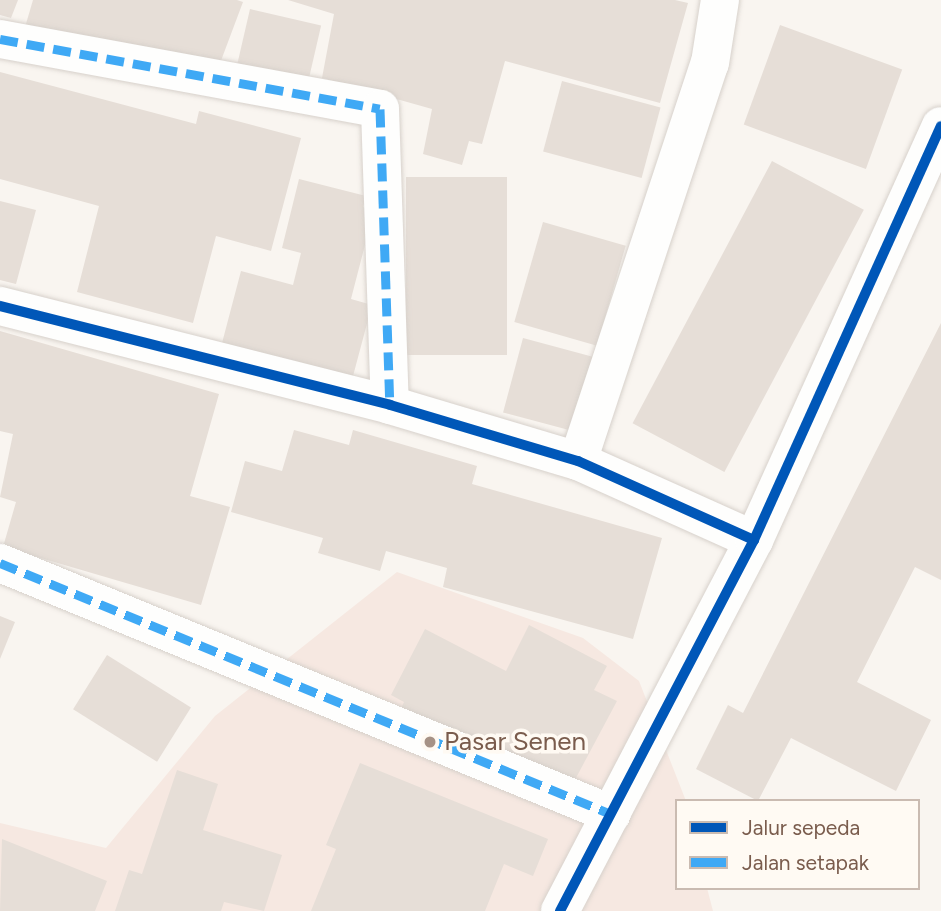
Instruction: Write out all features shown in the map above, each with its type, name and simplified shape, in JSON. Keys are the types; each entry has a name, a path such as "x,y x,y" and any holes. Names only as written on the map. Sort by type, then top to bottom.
{"street":[{"path":"578,461 710,63 720,0"},
{"path":"0,39 380,110 390,405"},
{"path":"560,911 754,540 941,126"},
{"path":"0,306 390,405 578,461 754,540"},
{"path":"0,563 611,814"}],"shaded area":[{"name":"Pasar Senen","path":"397,572 583,638 639,681 685,799 675,799 675,890 708,890 713,911 0,911 0,823 106,848 215,716"}],"building":[{"path":"0,0 18,0 11,18 0,15"},
{"path":"33,0 243,2 219,66 23,34"},
{"path":"288,0 675,0 688,3 660,103 505,61 482,144 469,141 462,165 423,154 432,109 322,78 334,14"},
{"path":"250,9 321,25 308,83 237,66"},
{"path":"780,25 902,69 866,169 744,125"},
{"path":"0,72 196,124 199,111 301,138 271,251 216,236 193,323 77,292 99,206 0,179"},
{"path":"562,81 661,107 642,178 543,152"},
{"path":"772,161 864,210 724,472 633,423"},
{"path":"406,177 507,177 507,355 406,355"},
{"path":"299,179 366,196 363,207 374,210 351,299 372,305 353,376 222,343 241,271 293,285 301,253 282,248"},
{"path":"0,201 36,210 16,284 0,280"},
{"path":"543,222 626,246 597,346 514,322"},
{"path":"941,323 941,580 915,567 857,682 931,720 896,791 791,738 759,799 754,799 696,769 728,705 743,713"},
{"path":"0,331 219,394 190,496 230,507 201,605 3,547 16,502 0,497 13,434 0,431"},
{"path":"523,338 594,357 575,432 503,412"},
{"path":"294,430 349,445 353,430 477,466 472,484 662,538 633,639 443,587 447,568 386,551 380,571 318,553 323,538 231,512 245,461 282,471"},
{"path":"0,616 15,622 0,659"},
{"path":"529,625 607,666 594,690 617,701 569,791 399,714 404,702 391,695 425,629 506,671"},
{"path":"107,655 191,707 157,762 73,709"},
{"path":"360,763 548,839 533,876 504,864 485,911 311,911 336,849 326,845"},
{"path":"177,770 218,784 203,830 282,855 264,911 224,902 221,911 115,911 129,870 142,874"},
{"path":"2,839 107,881 95,911 0,911"}],"marked path":[{"path":"0,39 380,109 390,405"},
{"path":"0,563 611,814"}],"cycle path":[{"path":"560,911 754,540 941,126"},
{"path":"0,306 390,405 578,461 754,540"}],"place":[{"name":"Pasar Senen","path":"430,742"}]}
